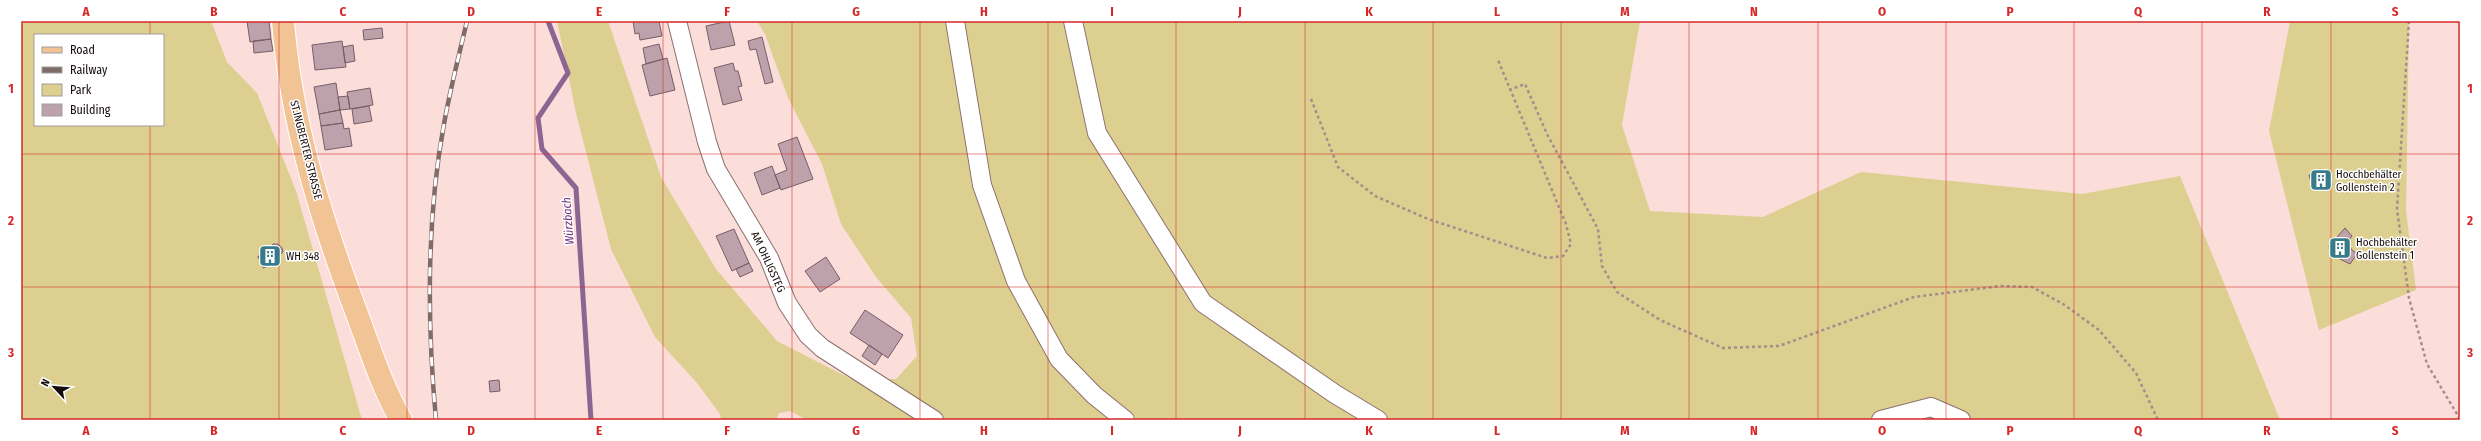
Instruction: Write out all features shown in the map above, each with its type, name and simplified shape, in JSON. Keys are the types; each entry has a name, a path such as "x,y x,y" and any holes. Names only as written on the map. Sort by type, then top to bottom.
{"main road":[{"name":"ST.INGBERTER STRASSE","path":"283,21 286,64 296,117 322,214 343,277 382,382 401,420"}],"lane":[{"name":"AM OHLIGSTEG","path":"677,21 707,142 716,170 769,258 787,303 808,335 822,348 934,420"},
{"path":"955,21 982,185 1016,281 1059,360 1094,395 1125,420"},
{"path":"1073,21 1097,133 1203,303 1335,394 1378,420"},
{"path":"1881,420 1931,407 1962,420"}],"path":[{"path":"2409,21 2398,209 2409,298 2427,364 2460,419"},
{"path":"1310,99 1338,167 1375,196 1428,219 1547,258 1563,256 1571,244 1566,224 1509,90 1498,60"},
{"path":"1509,90 1525,84 1547,134 1598,229 1602,266 1617,292 1660,320 1723,348 1779,346 1914,297 2000,286 2032,286 2064,304 2099,330 2136,373 2158,420"}],"green space":[{"path":"21,21 211,21 227,62 257,93 296,191 362,420 21,420"},
{"path":"557,21 608,21 661,177 716,269 777,341 851,379 896,379 917,356 911,318 876,277 841,224 822,164 788,98 765,34 757,21 1640,21 1622,125 1650,211 1763,217 1861,172 2082,194 2180,176 2280,420 807,420 790,411 779,413 776,420 721,420 720,414 697,383 655,337 611,249 576,113"},
{"path":"2290,21 2409,21 2406,211 2416,290 2319,330 2269,131"}],"building":[{"path":"247,21 269,21 271,39 250,42"},
{"path":"633,21 659,21 662,36 640,40 639,33 635,34"},
{"path":"729,21 735,45 711,50 706,26"},
{"path":"382,28 383,38 364,40 363,30"},
{"path":"762,37 773,82 765,84 756,49 750,50 748,41"},
{"path":"271,39 273,51 254,53 253,41"},
{"path":"342,41 346,67 315,70 312,45"},
{"path":"659,44 663,59 646,64 643,48"},
{"path":"353,45 355,61 345,63 343,47"},
{"path":"667,58 675,90 650,96 642,65"},
{"path":"733,63 735,71 738,71 742,86 738,87 742,100 723,105 714,68"},
{"path":"336,83 340,110 319,114 314,87"},
{"path":"370,88 373,105 350,109 347,92"},
{"path":"348,96 350,109 340,110 338,97"},
{"path":"369,106 372,121 354,124 352,109"},
{"path":"340,110 343,123 321,126 319,114"},
{"path":"343,123 344,129 349,128 352,146 325,150 321,126"},
{"path":"797,137 813,179 781,190 775,175 787,170 778,144"},
{"path":"772,166 780,188 762,195 754,173"},
{"name":"Hocchbehälter Gollenstein 2","path":"2329,170 2332,185 2313,189 2309,175"},
{"name":"Hochbehälter Gollenstein 1","path":"2345,228 2352,236 2348,241 2351,249 2357,254 2350,264 2332,255 2329,246"},
{"path":"734,229 749,263 732,271 716,236"},
{"name":"WH 348","path":"273,244 278,244 282,248 283,252 277,258 278,262 263,268 261,258 259,259 258,256 264,255 262,247 268,249"},
{"path":"826,257 840,279 820,292 805,271"},
{"path":"749,263 753,271 740,277 736,269"},
{"path":"865,310 903,335 888,358 850,333"},
{"path":"869,345 882,354 875,365 862,356"},
{"path":"499,380 500,391 490,392 489,381"}],"waterway":[{"name":"Würzbach","path":"548,21 568,73 538,118 542,149 576,188 591,420"}],"railway":[{"path":"436,420 430,309 431,234 438,161 446,111 467,21"}],"place":[{"name":"Hocchbehälter Gollenstein 2","path":"2321,180"},
{"name":"Hochbehälter Gollenstein 1","path":"2340,248"},
{"name":"WH 348","path":"270,256"}]}
